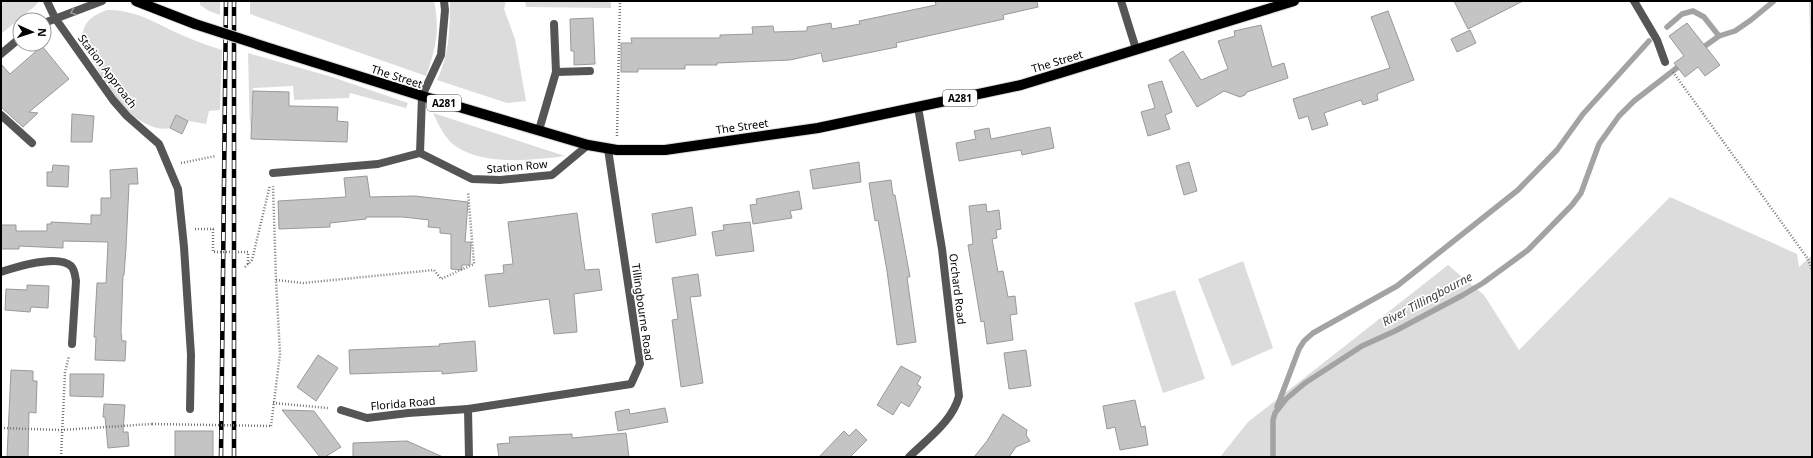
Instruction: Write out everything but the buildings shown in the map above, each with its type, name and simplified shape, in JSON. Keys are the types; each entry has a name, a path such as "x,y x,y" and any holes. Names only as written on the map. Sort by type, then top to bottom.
{"main road":[{"name":"The Street","path":"136,1 195,24 272,49 422,96 588,145 613,149 665,150 818,128 1021,84 1294,1"}],"street":[{"name":"Station Approach","path":"46,1 55,18 113,100 127,116 158,144 178,189 183,229 192,366 190,409"},
{"path":"52,19 102,1"},
{"path":"273,173 378,164 420,153 422,96 441,54 445,10 444,1"},
{"path":"1121,1 1136,49"},
{"path":"1634,1 1657,40 1665,62"},
{"path":"539,130 556,72 554,24"},
{"path":"1,54 12,45"},
{"path":"556,72 590,71"},
{"name":"Orchard Road","path":"909,457 948,419 957,406 959,396 942,249 918,107"},
{"path":"1,115 32,143"},
{"name":"Station Row","path":"420,153 472,179 500,180 552,175 588,145"},
{"name":"Tillingbourne Road","path":"468,409 631,384 640,364 613,149"},
{"path":"1,272 36,262 59,262 69,265 74,271 76,281 72,344"},
{"path":"468,409 469,457"},
{"name":"Florida Road","path":"341,410 367,418 408,413 468,409"}],"path":[{"path":"613,149 620,1"},
{"path":"1680,82 1804,255 1812,270"},
{"path":"167,165 216,156"},
{"path":"245,267 252,260 273,173"},
{"path":"1,428 61,430 152,424 271,426 280,354 273,173"},
{"path":"276,280 303,283 434,270 441,279 474,264 468,190 472,179"},
{"path":"183,229 214,229 213,252 248,252 248,264"},
{"path":"60,457 65,372 72,344"},
{"path":"273,403 341,410"}],"shaded area":[{"path":"1,1 39,1 28,12 12,12 12,25 1,34"},
{"path":"200,1 220,1 220,15 209,11 200,5"},
{"path":"250,1 434,1 437,30 435,48 426,76 250,14"},
{"path":"450,1 506,1 504,9 515,39 526,101 507,103 437,80 446,52 449,32"},
{"path":"525,1 611,1 611,8 526,7"},
{"path":"1809,1 1812,1 1812,103"},
{"path":"107,10 129,12 193,40 222,50 220,110 209,111 206,124 189,121 176,115 170,128 162,129 146,124 123,107 109,90 85,48 82,36 86,24 99,13"},
{"path":"248,53 332,77 408,103 406,108 350,93 349,98 294,100 293,86 253,88 250,131"},
{"path":"433,113 565,156 510,160 482,157 469,153 457,147 449,140"},
{"path":"1670,197 1797,254 1799,267 1812,255 1812,457 1220,457 1248,422 1448,265 1484,295 1519,350"},
{"path":"1243,261 1273,348 1232,366 1198,279"},
{"path":"1175,290 1205,379 1163,393 1134,303"}],"waterway":[{"name":"River Tillingbourne","path":"1705,46 1719,36 1735,31 1774,1"},
{"path":"1667,27 1682,14 1693,11 1704,17 1719,36"},
{"path":"1277,407 1299,349 1304,341 1313,333 1397,286 1518,190 1557,150 1583,114 1649,41"},
{"name":"River Tillingbourne","path":"1273,457 1273,420 1275,413 1286,399 1305,383 1362,346 1395,331 1463,295 1483,283 1528,250 1572,205 1581,193 1599,144 1619,116 1634,101 1678,67"}],"railway":[{"path":"221,457 226,1"},
{"path":"234,1 234,457"}]}
